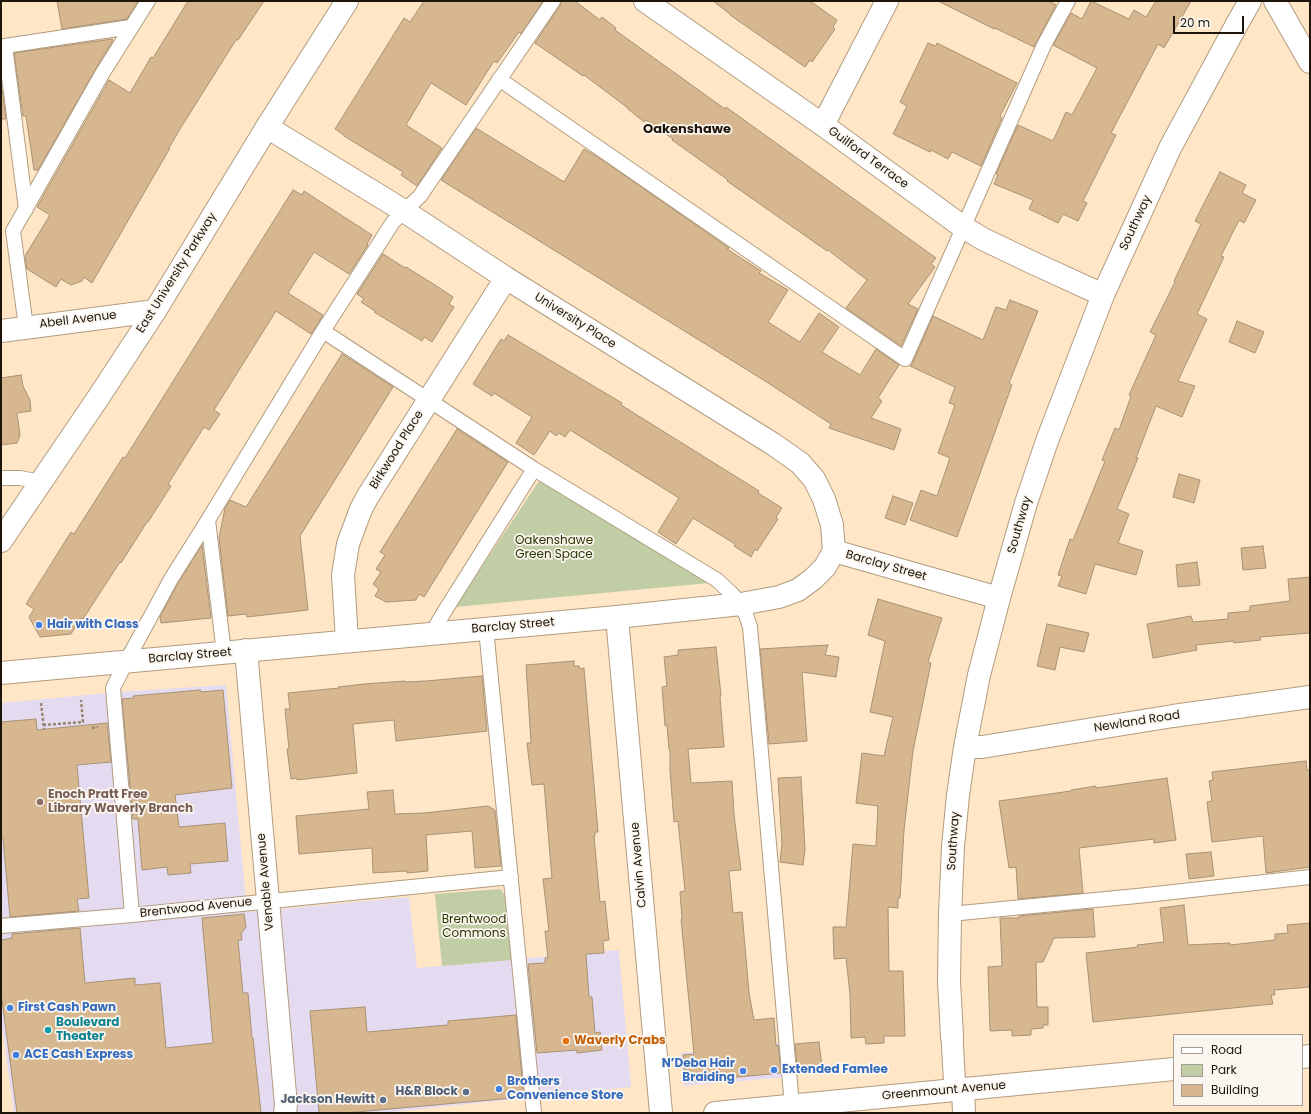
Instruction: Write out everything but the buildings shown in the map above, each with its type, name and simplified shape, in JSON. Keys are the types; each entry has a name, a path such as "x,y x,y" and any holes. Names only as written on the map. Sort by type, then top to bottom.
{"street":[{"name":"East University Parkway","path":"1,541 42,482 155,311 267,127 347,1"},
{"name":"Guilford Terrace","path":"645,1 823,126 963,227 1031,262 1103,295"},
{"path":"823,126 887,1"},
{"name":"Southway","path":"959,1090 952,1037 949,981 953,847 958,795 965,747 979,675 999,598 1026,503 1047,441 1103,295 1170,148 1250,1"},
{"path":"1275,1 1310,62"},
{"name":"University Place","path":"267,127 404,211 506,278 800,463 814,479 824,499 832,525 834,552"},
{"name":"Birkwood Place","path":"347,641 343,575 348,544 353,528 368,496 506,278"},
{"name":"Abell Avenue","path":"1,330 155,311"},
{"name":"Barclay Street","path":"1,673 617,617 741,604 779,597 798,590 813,579 825,567 834,552 999,598"},
{"name":"Calvin Avenue","path":"617,617 661,1113"},
{"name":"Venable Avenue","path":"246,650 286,1105 285,1113"},
{"name":"Newland Road","path":"965,747 982,747 1173,716 1310,697"},
{"name":"Greenmount Avenue","path":"715,1113 1173,1069"},
{"path":"959,1090 964,1113"}],"lane":[{"path":"26,327 13,231 102,74 148,1"},
{"path":"132,915 113,688 171,579 323,331 393,222 420,196 553,1"},
{"path":"499,79 905,359 1044,45 1068,1"},
{"path":"26,209 3,46 131,27"},
{"path":"323,331 534,469 717,580 741,604 750,627 792,1106"},
{"path":"432,634 446,609 534,469"},
{"path":"1,478 20,478 42,482"},
{"path":"208,520 224,653"},
{"path":"486,628 534,1113"},
{"name":"Brentwood Avenue","path":"1,926 132,915 268,900 511,877"},
{"path":"950,914 1137,896 1310,877"}],"path":[{"path":"42,703 44,727 83,722 81,700"}],"shaded area":[{"path":"226,685 247,912 409,897 417,968 619,950 631,1087 382,1113 14,1113 1,1019 1,703 118,692"},
{"path":"785,1042 788,1077 684,1086 681,1053"}],"green space":[{"name":"Oakenshawe Green Space","path":"539,481 709,583 455,607"},
{"name":"Brentwood Commons","path":"501,889 506,898 512,960 442,966 435,894"}],"place":[{"name":"Hair with Class","path":"39,625"},
{"name":"Enoch Pratt Free Library Waverly Branch","path":"40,802"},
{"name":"First Cash Pawn","path":"10,1008"},
{"name":"Boulevard Theater","path":"48,1030"},
{"name":"Waverly Crabs","path":"566,1041"},
{"name":"ACE Cash Express","path":"16,1055"},
{"name":"Extended Famlee","path":"774,1070"},
{"name":"N’Deba Hair Braiding","path":"743,1071"},
{"name":"Brothers Convenience Store","path":"499,1089"},
{"name":"H&R Block","path":"466,1092"},
{"name":"Jackson Hewitt","path":"383,1100"}],"district":[{"name":"Oakenshawe","path":"687,130"}]}
